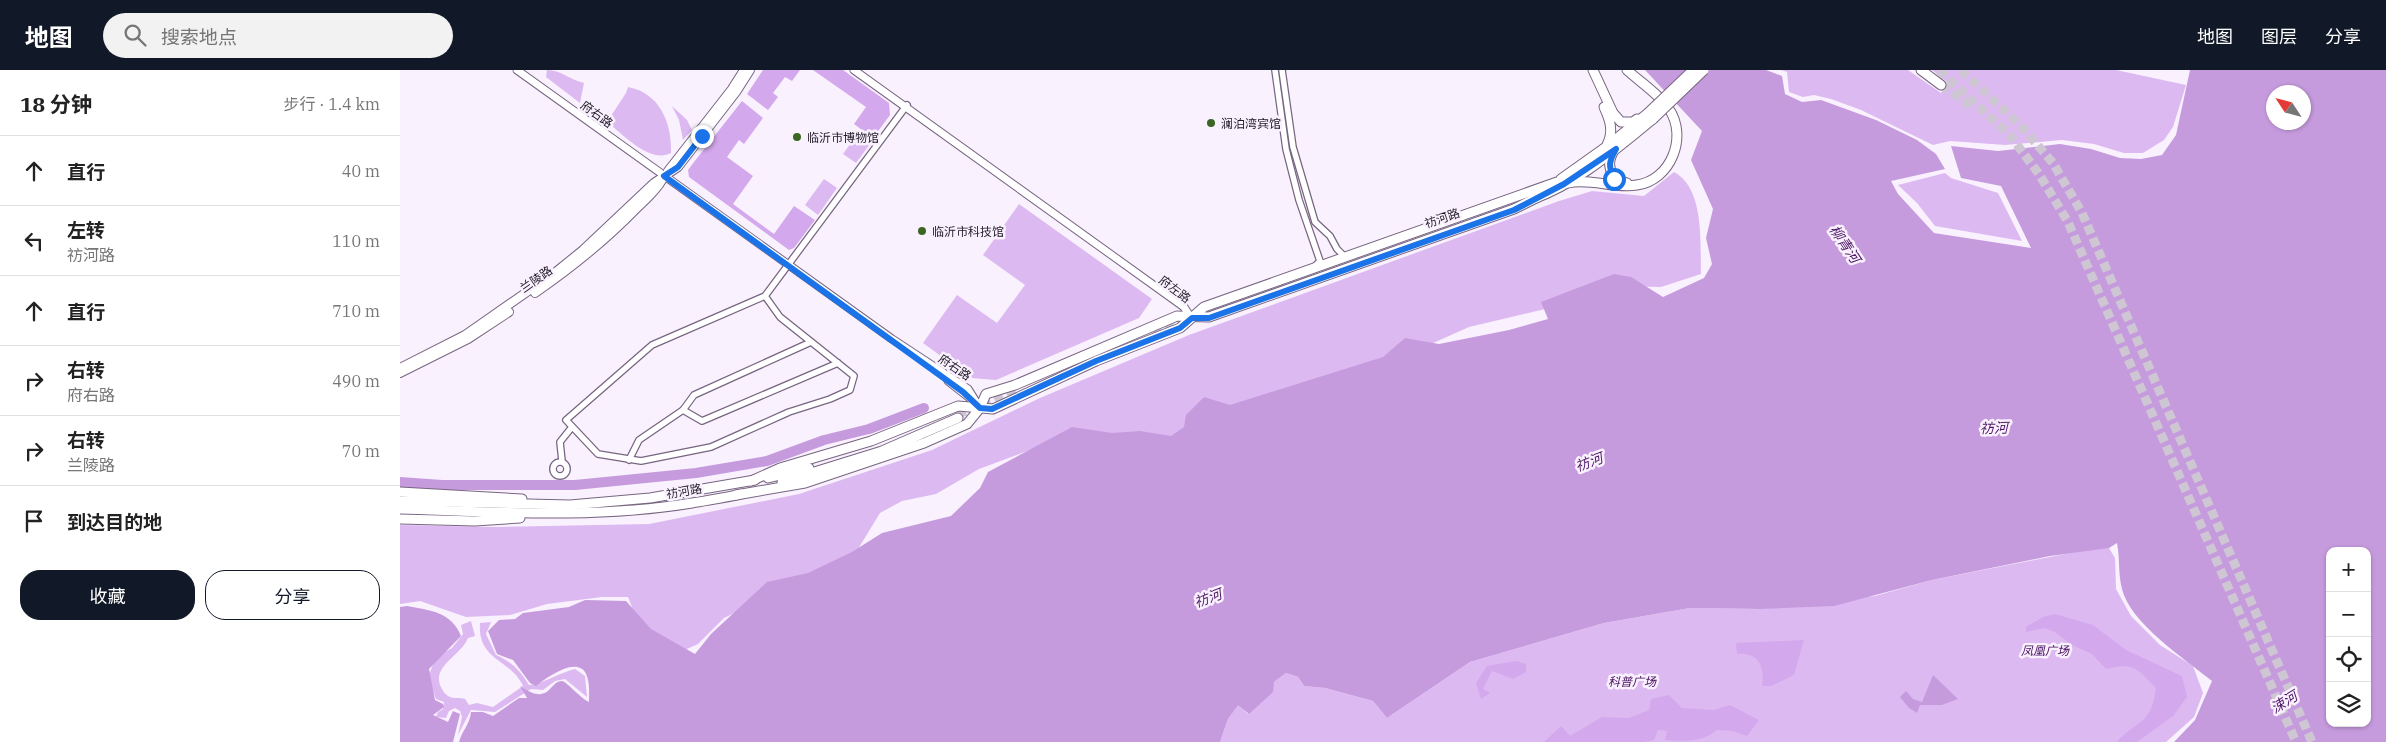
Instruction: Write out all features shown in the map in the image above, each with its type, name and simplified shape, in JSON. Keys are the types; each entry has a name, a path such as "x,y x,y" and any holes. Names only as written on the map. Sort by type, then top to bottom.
{"main road":[{"name":"兰陵路","path":"400,368 465,335 557,271 606,230 664,176 722,103 744,70"},
{"name":"兰陵路","path":"400,374 468,339 560,275 629,217 659,186 664,176 678,167 736,92 750,70"},
{"path":"1587,70 1611,126 1609,160 1614,179 1639,185"},
{"path":"1592,70 1613,113 1621,122 1633,122 1651,116 1704,70"},
{"path":"736,495 805,483 872,462 967,424 980,408 986,394 1014,385 1177,316 1209,318 1220,307 1315,266 1344,256 1561,183 1578,181 1622,187 1647,182 1668,167 1677,149 1675,120 1669,109 1627,70"},
{"path":"1651,116 1693,70"},
{"path":"1921,70 1941,85"},
{"name":"祊河路","path":"1220,307 1514,210 1561,183 1611,148 1651,116"},
{"name":"祊河路","path":"1220,307 1561,183"},
{"path":"751,481 780,468 871,441 958,406 992,409 1096,361 1180,328 1192,318"},
{"name":"祊河路","path":"400,501 561,505 650,498 789,474 846,457 958,416 882,451 736,495 651,510 534,514 400,509"},
{"path":"400,492 535,500 561,505"},
{"path":"400,519 475,521 515,519 534,514"}],"street":[{"name":"府右路","path":"517,70 892,339 968,389 980,408"},
{"name":"府右路","path":"522,70 664,176"},
{"name":"府左路","path":"854,70 1128,265 1189,306 1192,318"},
{"name":"府左路","path":"858,70 907,107"},
{"path":"1275,70 1286,149 1299,200 1320,261 1315,266"},
{"path":"1282,70 1293,147 1315,222 1330,236 1337,249 1344,256"},
{"path":"765,296 780,317 854,376 850,390 830,399 788,412 711,447 641,461 598,454 566,420 652,345 765,296 907,107"},
{"path":"629,460 639,440 683,410 694,395 811,342"},
{"path":"683,410 702,421 838,363"},
{"path":"562,461 560,442 572,427"}],"green space":[{"path":"547,70 552,70 584,83 580,103 546,77"},
{"path":"1781,70 1908,70 1941,93 1948,83 1932,70 2116,70 2186,85 2173,127 2164,140 2143,153 2124,153 2094,144 2062,140 2005,145 1950,141 1933,145 1861,110 1831,99 1814,95 1803,97 1789,92 1787,72"},
{"path":"628,87 639,90 648,96 662,111 669,131 671,153 655,155 646,151 607,122"},
{"path":"672,106 687,120 692,130 683,140 679,120"},
{"path":"858,135 870,144 856,163 843,154"},
{"path":"1674,172 1684,180 1691,190 1696,203 1699,218 1701,274 1661,287 1621,286 1575,302 1469,327 1393,361 1180,438 1067,436 979,469 936,494 902,501 880,513 855,554 724,618 698,644 680,652 638,622 628,597 602,597 547,604 510,615 466,617 420,601 400,604 400,525 493,527 649,524 799,494 932,450 1040,398 1189,335 1559,201 1592,191 1644,196"},
{"path":"1945,173 1951,178 1998,193 2022,241 1935,226 1917,203 1898,185"},
{"path":"824,179 837,188 818,215 805,205"},
{"path":"1019,204 1152,299 1139,318 996,380 971,378 923,343 957,295 997,323 1025,285 983,255"},
{"name":"凤凰广场","path":"2096,548 2109,548 2115,558 2116,589 2131,616 2160,645 2193,666 2203,693 2194,717 2166,742 1220,742 1228,719 1238,704 1248,714 1272,687 1274,682 1286,673 1298,677 1304,686 1325,688 1373,701 1387,718 1470,662 1604,623 1690,608 1760,609 1875,596 1932,580"},
{"path":"471,621 475,636 468,638 440,674 439,681 445,694 452,698 465,699 469,705 477,703 493,707 523,686 518,677 489,653 484,645 480,636 480,623 491,622 486,634 496,655 515,667 529,685 575,669 585,676 587,697 565,679 555,681 543,690 531,689 495,712 471,710 458,735 462,717 460,711 455,708 449,711 446,718 436,717 438,712 443,709 444,702 436,699 428,677 436,657 452,648 463,634 461,625"}],"shaded area":[{"path":"763,70 800,70 792,81 785,77 773,93 778,97 768,110 747,94"},
{"path":"813,70 843,70 889,103 890,115 873,138 854,124 866,107"},
{"path":"742,101 763,118 744,144 739,140 727,157 753,176 733,204 774,234 794,206 815,220 794,248 789,250 689,177 688,170"},
{"path":"2055,614 2093,625 2126,650 2182,676 2187,697 2173,716 2137,742 2117,742 2147,716 2154,700 2156,688 2134,668 2123,666 2106,669 2092,654 2072,645 2055,632 2044,628 2026,632 2026,627 2043,617"},
{"path":"1804,640 1794,675 1771,686 1762,686 1761,667 1755,658 1751,655 1737,654 1736,643"},
{"path":"1516,661 1526,664 1526,672 1513,679 1492,671 1483,689 1490,693 1481,699 1476,683 1487,666"},
{"path":"1669,695 1682,708 1714,710 1730,705 1759,720 1747,736 1733,731 1717,730 1699,739 1672,741 1665,740 1667,731 1658,730 1654,740 1644,742 1544,742 1561,726 1570,736 1602,717 1629,718 1649,710 1651,699"}],"water":[{"path":"1645,70 1766,70 1782,76 1785,94 1802,102 1821,100 1876,120 1917,140 1936,154 1945,169 1891,181 1898,194 1934,233 2031,248 2001,186 1961,178 1951,146 1998,151 2060,144 2091,149 2120,158 2141,159 2162,155 2176,135 2190,70 2386,70 2386,742 2174,742 2195,720 2212,681 2147,627 2127,602 2120,578 2117,543 2109,548 2050,556 1932,580 1834,606 1760,609 1690,608 1604,623 1470,662 1387,718 1373,701 1325,688 1304,686 1298,677 1286,673 1274,682 1273,692 1249,714 1238,705 1228,719 1220,742 459,742 471,712 483,712 493,716 519,698 527,698 520,686 530,692 543,694 562,681 589,702 588,680 582,669 576,667 561,670 536,686 530,683 513,660 497,654 488,631 499,620 515,619 523,613 569,607 585,600 626,601 651,629 695,654 711,634 767,582 808,573 852,552 882,533 951,516 980,488 988,472 1072,427 1112,433 1140,431 1171,436 1184,427 1186,415 1204,397 1230,405 1383,357 1405,338 1439,344 1509,330 1548,319 1541,302 1614,274 1631,277 1663,297 1704,278 1712,264 1706,238 1713,209 1691,160 1702,131"},
{"path":"407,606 431,611 446,617 457,628 461,636 429,669 435,700 443,704 444,707 433,715 448,722 453,711 460,714 453,742 400,742 400,607"},
{"path":"1933,675 1958,699 1942,705 1920,705 1917,713 1909,708 1900,697 1906,691 1913,699 1922,702"}],"waterway":[{"path":"400,482 442,485 575,485 696,473 767,461 824,440 869,429 924,408"}],"tunnel":[{"path":"1939,70 2009,134 2039,174 2068,222 2296,742"},
{"path":"1961,70 2021,126 2053,163 2082,213 2312,742"},
{"path":"1941,85 1974,108"},
{"path":"1152,331 1189,316"},
{"path":"957,415 1018,387"}],"place":[{"name":"澜泊湾宾馆","path":"1211,123"},
{"name":"临沂市博物馆","path":"797,137"},
{"name":"临沂市科技馆","path":"922,231"}],"route":[{"path":"702,136 678,167 664,176 963,392 980,408 992,409 1096,361 1180,328 1192,318 1209,318 1514,210 1564,184 1616,149 1609,160 1614,179"}],"water label":[{"name":"柳青河","path":"1845,244"},
{"name":"祊河","path":"1994,428"},
{"name":"祊河","path":"1589,462"},
{"name":"祊河","path":"1208,598"},
{"name":"涑河","path":"2284,702"}],"park label":[{"name":"科普广场","path":"1632,681"}]}
